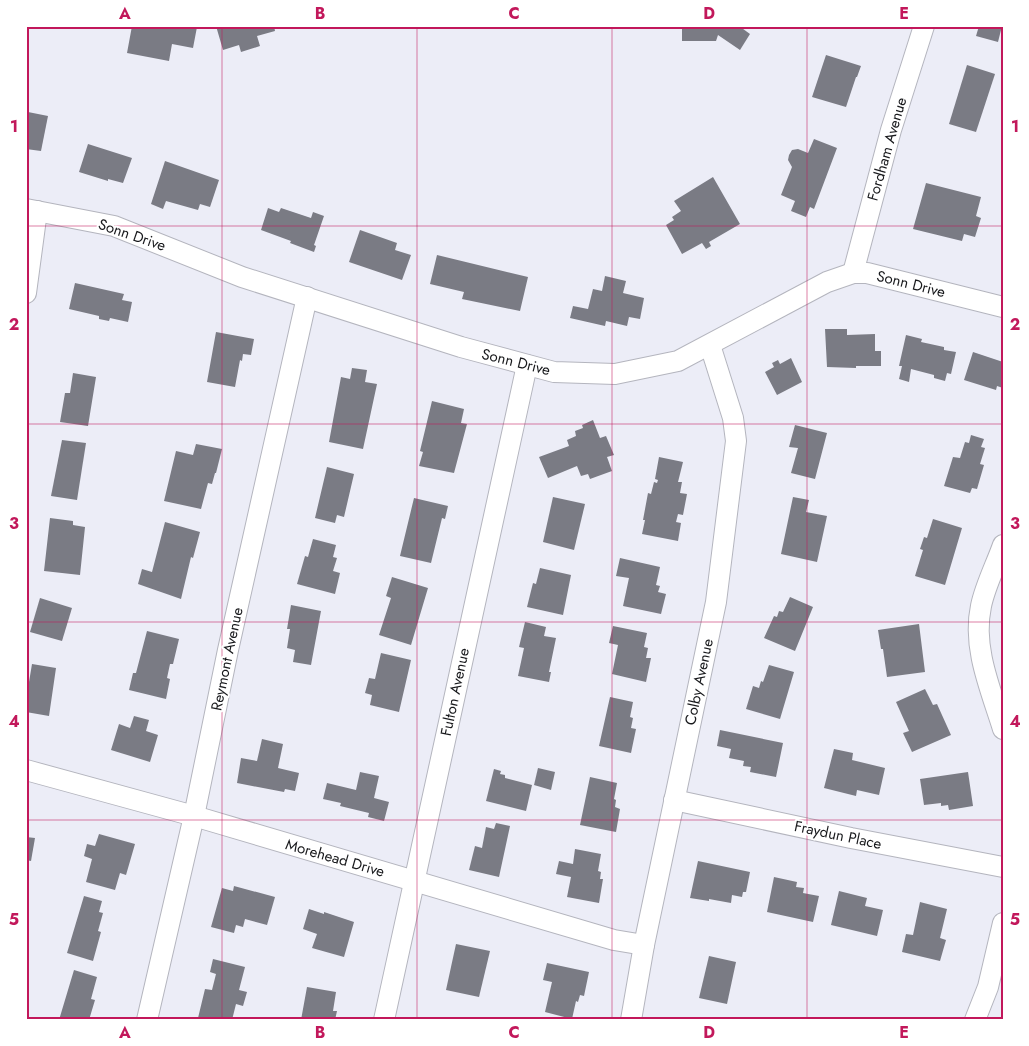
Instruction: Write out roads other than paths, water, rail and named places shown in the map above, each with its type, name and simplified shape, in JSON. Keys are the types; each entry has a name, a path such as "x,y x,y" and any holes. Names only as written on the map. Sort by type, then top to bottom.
{"street":[{"name":"Fordham Avenue","path":"853,273 892,130 924,26"},
{"name":"Sonn Drive","path":"32,210 114,226 242,277 461,347 554,372 615,374 678,361 827,282 853,273 867,273 1003,307"},
{"path":"26,293 32,210"},
{"name":"Reymont Avenue","path":"147,1020 194,816 228,650 307,297"},
{"name":"Colby Avenue","path":"631,1020 644,945 716,602 736,441 733,418 710,345"},
{"name":"Fulton Avenue","path":"384,1020 527,365"},
{"path":"1003,545 981,606 978,628 981,659 1003,730"},
{"name":"Morehead Drive","path":"26,770 194,816 614,940 644,945"},
{"name":"Fraydun Place","path":"674,800 851,838 1003,867"},
{"path":"975,1020 988,987 1003,923"}]}
